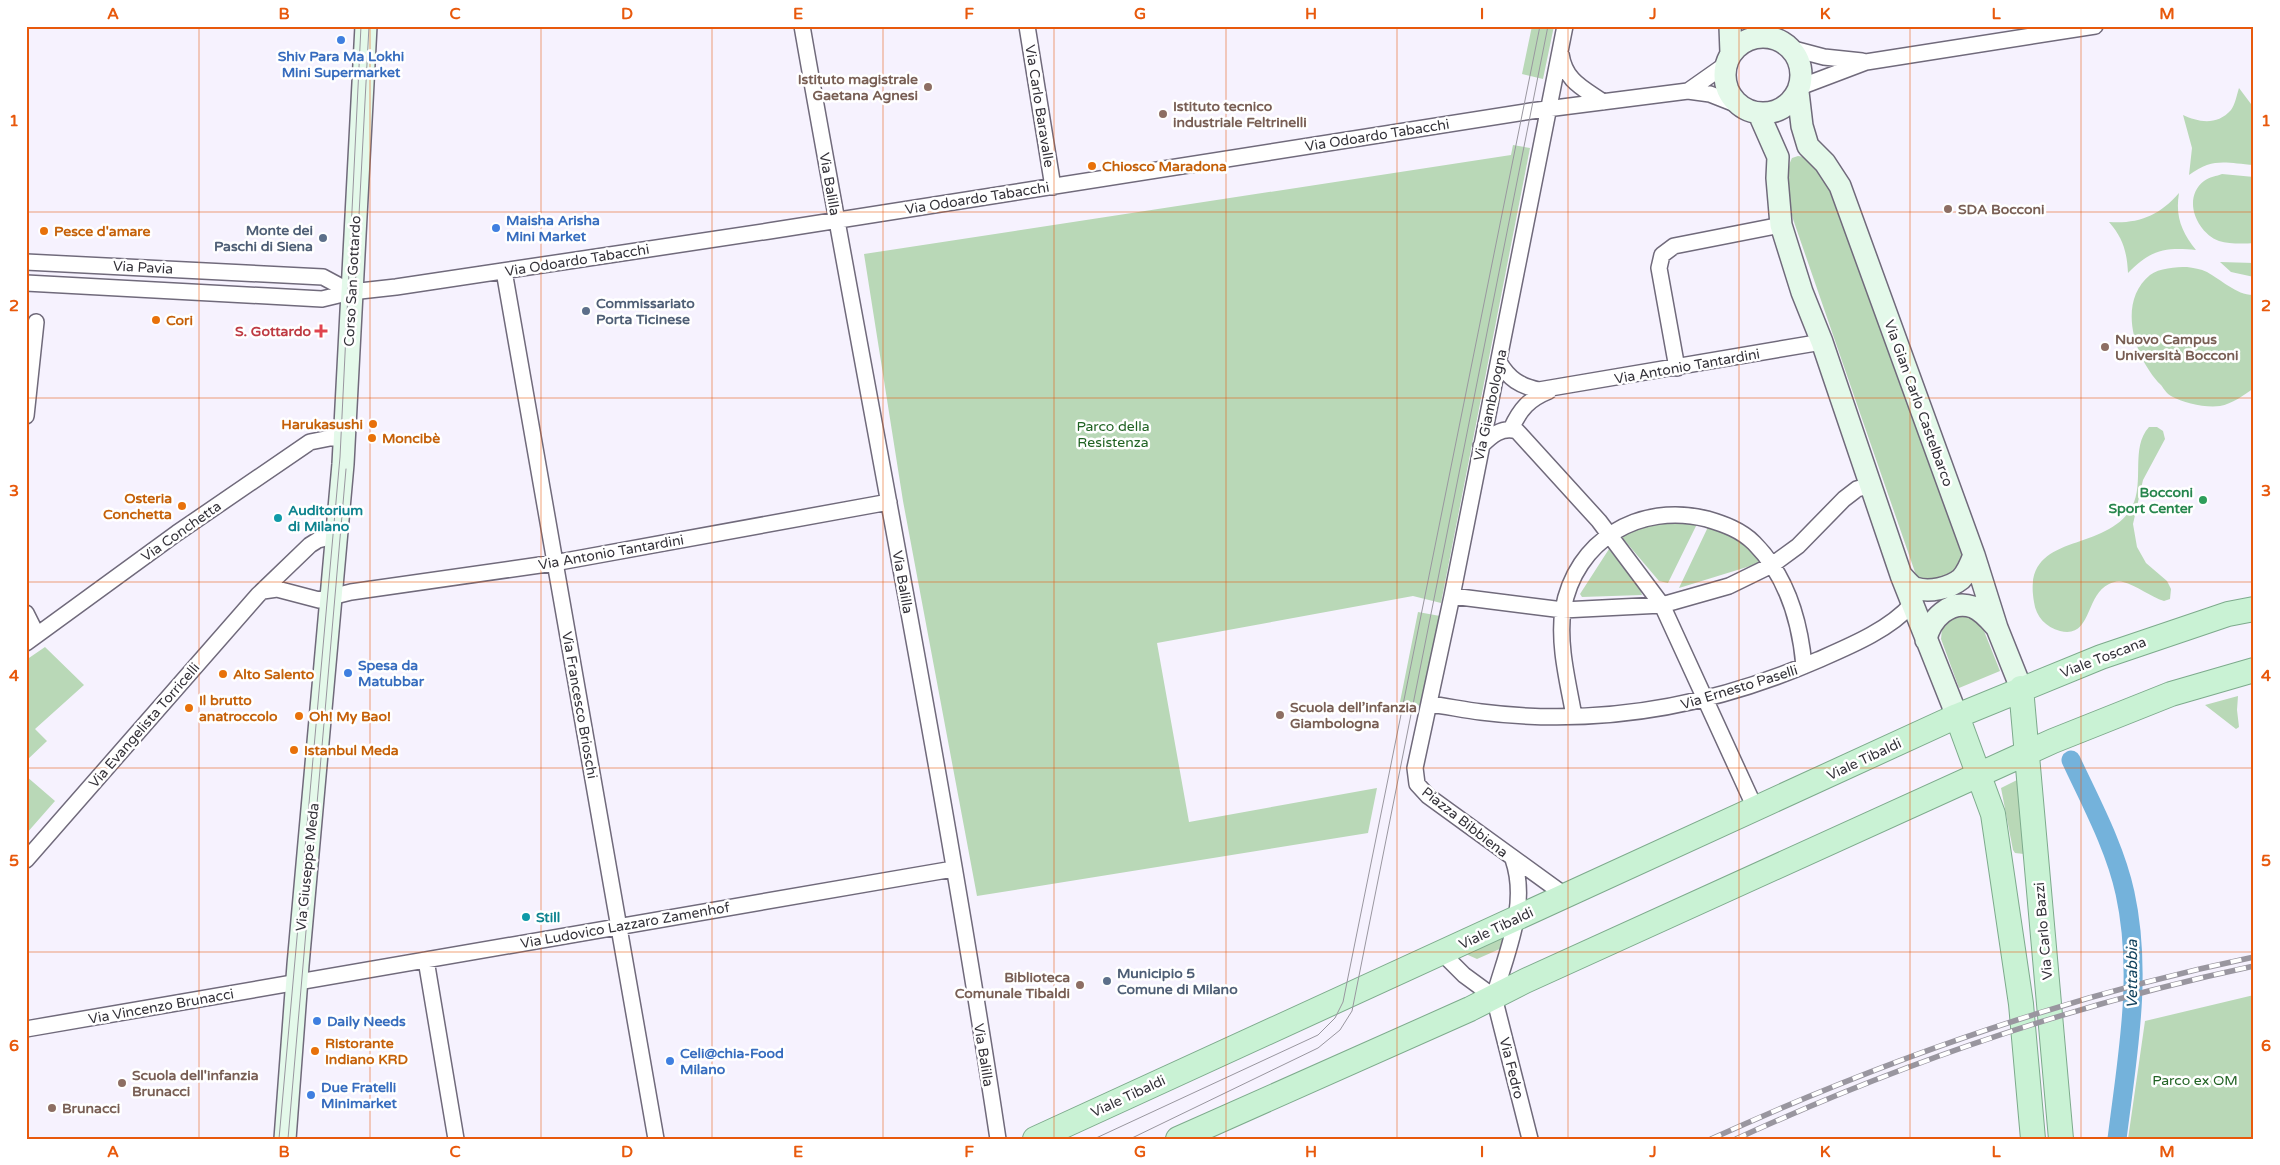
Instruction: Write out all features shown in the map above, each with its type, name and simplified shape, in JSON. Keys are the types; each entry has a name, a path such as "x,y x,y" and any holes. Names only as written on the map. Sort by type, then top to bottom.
{"main road":[{"name":"Corso San Gottardo","path":"337,535 366,26"},
{"path":"1728,59 1738,46 1751,39 1760,37 1777,38 1800,65 1799,89 1782,108 1773,112 1759,114 1750,112 1738,105 1726,89 1724,79 1728,59 1730,26"},
{"name":"Via Gian Carlo Castelbarco","path":"1799,89 1802,126 1808,146 1825,163 1840,186 1974,555 1997,628 2021,688 2024,723"},
{"path":"1759,114 1778,157 1777,178 1781,225 1802,292 1822,342 1901,575 1957,716 1993,814 2021,1004 2033,1139"},
{"path":"1778,157 1793,147 1808,146"},
{"name":"Via Giuseppe Meda","path":"285,1139 297,982 337,535"},
{"path":"1901,575 1914,588 1929,590 1945,587 1961,579 1968,570 1974,555"},
{"path":"1926,640 1930,626 1935,618 1946,610 1959,606 1973,607 1984,613 1997,628"},
{"name":"Viale Toscana","path":"1957,716 2021,688 2153,638 2228,614 2254,609"},
{"path":"1178,1139 1494,997 2027,753 2170,694 2254,670"},
{"name":"Viale Tibaldi","path":"1035,1139 1756,810 1957,716"},
{"name":"Via Carlo Bazzi","path":"2024,723 2061,1139"},
{"path":"1997,843 2012,863 2025,864 2036,854"}],"street":[{"name":"Via Balilla","path":"802,26 889,502 998,1139"},
{"name":"Via Carlo Baravalle","path":"1027,26 1053,186"},
{"name":"Via Giambologna","path":"1417,784 1415,768 1452,596 1565,26"},
{"path":"1799,89 1866,62 2095,26"},
{"path":"1777,38 1824,57 1866,62"},
{"path":"1560,53 1563,67 1570,78 1603,102"},
{"name":"Via Odoardo Tabacchi","path":"1688,91 1728,59"},
{"name":"Via Odoardo Tabacchi","path":"351,292 504,271 558,261 836,220 1549,108 1688,91 1710,94 1738,105"},
{"path":"1677,368 1659,268 1664,253 1674,246 1781,225"},
{"name":"Via Pavia","path":"26,262 323,277 351,292"},
{"name":"Via Francesco Brioschi","path":"504,271 656,1139"},
{"path":"258,296 259,273"},
{"name":"Via Pavia","path":"26,283 322,299 351,292"},
{"path":"26,416 36,322"},
{"name":"Via Antonio Tantardini","path":"1499,362 1506,374 1524,387 1539,390 1822,342"},
{"name":"Via Antonio Tantardini","path":"1511,429 1519,411 1525,404 1535,396 1552,389"},
{"path":"1481,446 1489,437 1501,430 1511,429 1522,435 1608,534 1662,605 1756,810"},
{"name":"Via Conchetta","path":"32,639 177,533 310,442 330,438 344,438"},
{"path":"1452,596 1563,610 1662,605 1729,586 1772,565 1798,546 1844,499 1857,489 1870,484"},
{"name":"Via Antonio Tantardini","path":"263,591 278,589 318,600 332,596 554,563 889,502"},
{"path":"1574,716 1562,632 1563,610 1578,569 1608,534 1629,523 1651,516 1689,515 1722,523 1754,542 1772,565 1783,583 1792,604 1802,645 1804,666"},
{"name":"Via Evangelista Torricelli","path":"26,860 263,591 310,545 318,540 337,535"},
{"name":"Via Ernesto Paselli","path":"1429,704 1482,712 1574,716 1640,713 1706,699 1804,666 1875,632 1903,614 1912,604"},
{"path":"26,613 32,639"},
{"name":"Piazza Bibbiena","path":"1417,784 1445,810 1566,896"},
{"name":"Piazza Bibbiena","path":"1494,997 1516,919 1519,884 1512,859"},
{"name":"Via Ludovico Lazzaro Zamenhof","path":"297,982 953,869"},
{"path":"1442,953 1464,975 1494,997"},
{"path":"426,960 456,1139"},
{"name":"Via Vincenzo Brunacci","path":"26,1029 297,982"},
{"name":"Via Fedro","path":"1494,997 1530,1139"}],"green space":[{"path":"1532,26 1554,26 1543,79 1522,74"},
{"path":"2239,88 2254,108 2254,165 2213,163 2189,175 2192,148 2183,115 2201,121 2220,119 2231,110"},
{"name":"Parco della Resistenza","path":"1513,145 1530,148 1441,603 1413,596 1157,643 1189,822 1377,788 1368,833 977,896 903,501 864,254 1511,155"},
{"path":"1798,156 1805,157 1828,185 1839,207 1963,559 1958,572 1930,583 1917,578 1794,222 1790,208 1788,172 1792,158"},
{"path":"2222,174 2254,177 2254,243 2227,243 2219,241 2211,237 2198,223 2193,205 2197,188 2204,181"},
{"path":"2179,193 2178,210 2181,224 2196,250 2175,249 2159,252 2144,259 2128,273 2127,258 2123,246 2118,234 2109,222 2129,222 2147,217 2164,208"},
{"path":"2220,262 2254,263 2254,277 2231,272"},
{"path":"2187,267 2205,271 2242,293 2254,295 2254,388 2238,399 2224,405 2201,406 2182,401 2170,395 2152,374 2137,346 2133,331 2132,315 2134,300 2140,287 2150,275 2158,271"},
{"path":"2149,427 2157,427 2163,431 2165,439 2143,480 2133,524 2137,547 2146,563 2167,581 2171,589 2170,599 2164,601 2128,584 2120,581 2114,582 2101,590 2078,629 2070,632 2055,629 2039,617 2034,602 2033,579 2040,564 2052,553 2103,532 2120,522 2132,507 2136,497 2140,445 2143,435"},
{"path":"1677,522 1697,524 1668,583 1659,581 1620,535 1640,525"},
{"path":"1708,527 1738,539 1749,548 1760,563 1679,588"},
{"path":"1609,549 1640,588 1642,595 1582,597 1580,594"},
{"path":"1418,612 1440,616 1421,706 1400,702"},
{"path":"1966,615 1982,626 2000,671 1959,688 1941,639 1942,628 1948,619"},
{"path":"45,647 84,685 35,729 47,741 26,761 26,660"},
{"path":"2238,696 2239,727 2236,729 2205,705"},
{"path":"26,776 55,801 26,834"},
{"path":"2019,779 2024,854 2015,853 2013,850 2001,788"},
{"path":"1503,936 1505,939 1502,948 1477,959 1468,955 1469,952"},
{"name":"Parco ex OM","path":"2254,995 2254,1139 2128,1139 2145,1021"}],"waterway":[{"name":"Vettabbia","path":"2071,760 2102,825 2115,859 2125,893 2130,924 2133,955 2132,1016 2117,1139"}],"tram line":[{"path":"279,1139 340,457 361,26"},
{"path":"355,291 369,26"},
{"path":"1094,1139 1318,1035 1335,1018 1343,1002 1540,26"},
{"path":"1130,1139 1318,1048 1340,1030 1352,1011 1548,26"},
{"path":"288,1139 346,469"}],"railway":[{"path":"1711,1139 1843,1083 1977,1033 2114,991 2254,957"},
{"path":"1736,1139 1862,1085 1990,1038 2121,998 2254,966"}],"place":[{"name":"Shiv Para Ma Lokhi Mini Supermarket","path":"341,40"},
{"name":"Istituto magistrale Gaetana Agnesi","path":"928,87"},
{"name":"Istituto tecnico industriale Feltrinelli","path":"1163,114"},
{"name":"Chiosco Maradona","path":"1092,166"},
{"name":"SDA Bocconi","path":"1948,209"},
{"name":"Maisha Arisha Mini Market","path":"496,228"},
{"name":"Pesce d'amare","path":"44,231"},
{"name":"Monte dei Paschi di Siena","path":"323,238"},
{"name":"Commissariato Porta Ticinese","path":"586,311"},
{"name":"Cori","path":"156,320"},
{"name":"S. Gottardo","path":"321,331"},
{"name":"Nuovo Campus Università Bocconi","path":"2105,347"},
{"name":"Harukasushi","path":"373,424"},
{"name":"Moncibè","path":"372,438"},
{"name":"Bocconi Sport Center","path":"2203,500"},
{"name":"Osteria Conchetta","path":"182,506"},
{"name":"Auditorium di Milano","path":"278,518"},
{"name":"Spesa da Matubbar","path":"348,673"},
{"name":"Alto Salento","path":"223,674"},
{"name":"Il brutto anatroccolo","path":"189,708"},
{"name":"Scuola dell’infanzia Giambologna","path":"1280,715"},
{"name":"Oh! My Bao!","path":"299,716"},
{"name":"Istanbul Meda","path":"294,750"},
{"name":"Still","path":"526,917"},
{"name":"Municipio 5 Comune di Milano","path":"1107,981"},
{"name":"Biblioteca Comunale Tibaldi","path":"1080,985"},
{"name":"Daily Needs","path":"317,1021"},
{"name":"Ristorante Indiano KRD","path":"315,1051"},
{"name":"Celi@chia-Food Milano","path":"670,1061"},
{"name":"Scuola dell'infanzia Brunacci","path":"122,1083"},
{"name":"Due Fratelli Minimarket","path":"311,1095"},
{"name":"Brunacci","path":"52,1108"}]}
